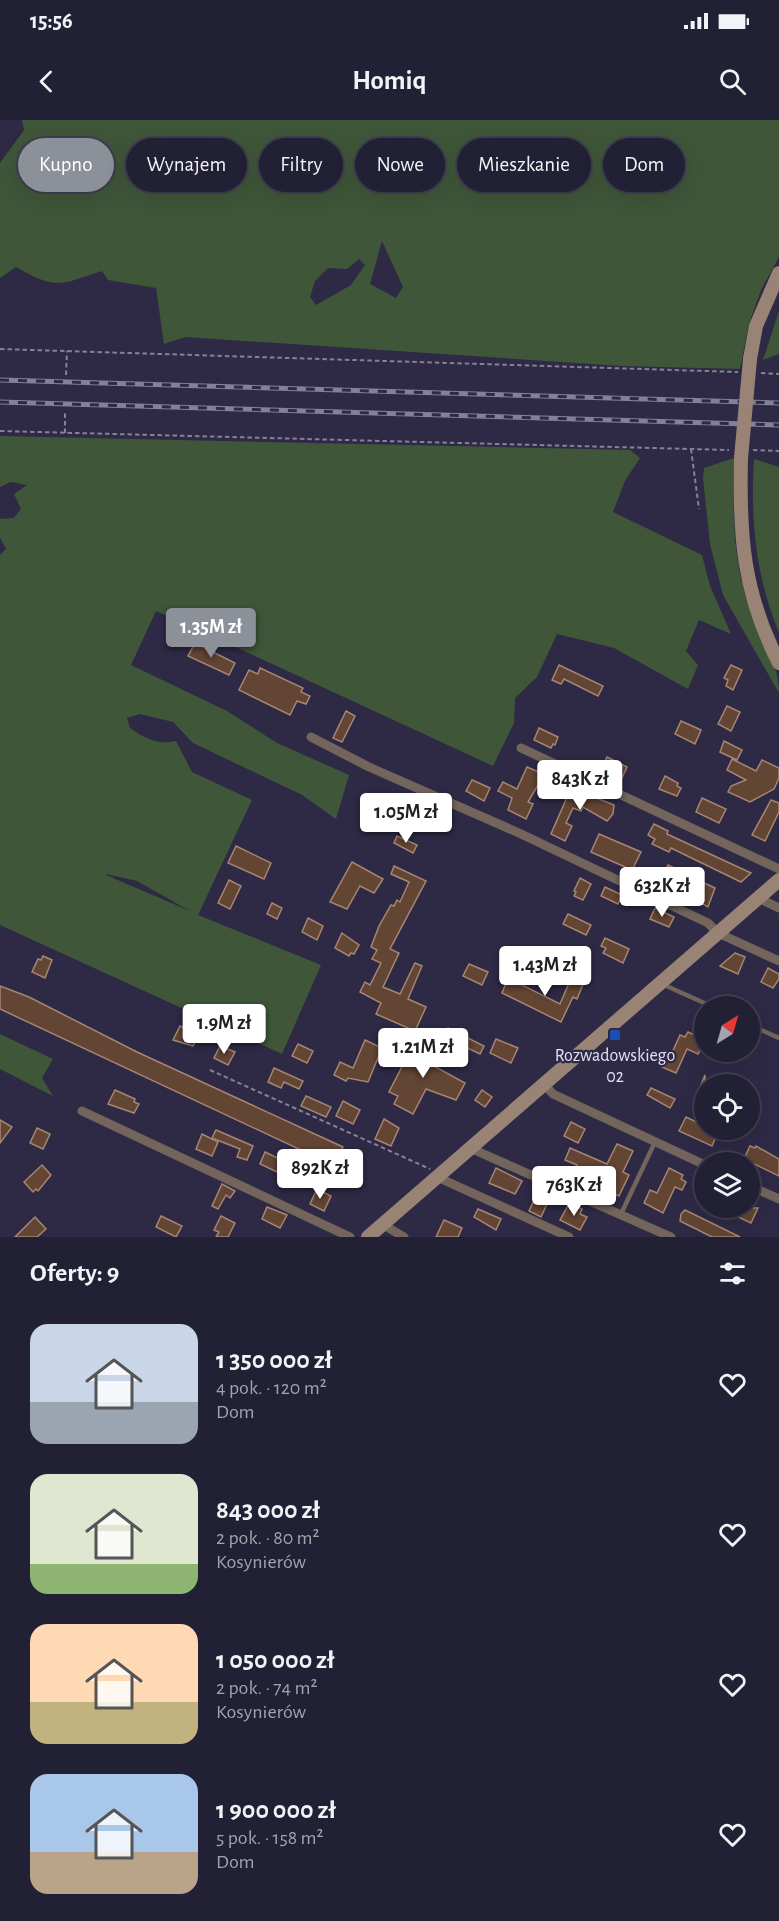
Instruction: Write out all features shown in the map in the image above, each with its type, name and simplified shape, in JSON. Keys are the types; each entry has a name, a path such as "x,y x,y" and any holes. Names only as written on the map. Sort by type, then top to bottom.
{"street":[{"path":"779,273 756,326 750,359 741,452 740,516 744,562 757,611 779,663"},
{"path":"312,737 369,767 519,833 708,923 718,933 779,960"},
{"path":"521,748 779,868"},
{"path":"368,1237 779,880"},
{"path":"758,898 779,908"},
{"path":"544,1084 552,1094 694,1160"},
{"path":"82,1111 351,1237"},
{"path":"470,1148 671,1237"},
{"path":"439,1176 569,1237"},
{"path":"760,1190 779,1199"},
{"path":"382,1224 405,1237"}],"lane":[{"path":"660,983 694,998"},
{"path":"760,1029 779,1038"},
{"path":"621,1214 655,1142"}],"path":[{"path":"0,349 743,373"},
{"path":"66,375 67,351"},
{"path":"755,373 779,374"},
{"path":"65,411 65,433"},
{"path":"0,431 741,452 779,451"},
{"path":"691,449 699,509"},
{"path":"210,1070 439,1176"}],"green space":[{"path":"22,120 779,120 779,257 761,290 749,324 740,369 621,366 185,337 164,344 156,288 108,280 102,271 76,280 58,283 40,279 16,267 0,278 0,163 18,138 18,192 114,192 114,138 18,138 24,130","holes":["382,241 403,287 396,298 370,284","359,259 365,265 351,285 316,305 310,297 315,281 328,268 347,269"]},
{"path":"779,311 779,354 763,360"},
{"path":"0,436 630,450 640,458 625,481 613,512 702,555 710,586 731,634 699,620 686,651 698,665 688,689 614,648 557,634 537,677 515,698 514,723 493,766 227,643 220,629 199,619 183,623 156,611 131,665 227,711 277,743 349,775 336,819 302,795 193,743 173,722 140,714 127,718 130,728 147,738 157,742 176,741 192,772 252,800 198,915 321,965 282,1054 0,925 0,555 6,549 0,538 0,519 14,518 21,509 14,494 27,485 10,482 0,487","holes":["106,874 137,881 190,911"]},
{"path":"734,458 734,525 740,574 748,603 775,667 779,693 723,595 710,544 704,468"},
{"path":"754,459 779,467 779,633 765,591 756,548 753,504"},
{"path":"0,1034 53,1059 42,1078 53,1096 0,1069"}],"building":[{"path":"195,643 235,663 229,675 188,656"},
{"path":"559,665 603,686 598,696 564,679 561,684 552,680"},
{"path":"731,665 742,670 733,690 726,686 728,680 724,678"},
{"path":"260,668 303,688 301,692 310,696 306,704 297,701 290,715 239,690 249,670 258,674"},
{"path":"727,706 740,712 731,731 718,724"},
{"path":"346,711 355,716 342,742 333,738"},
{"path":"681,721 701,730 695,744 675,734"},
{"path":"539,728 558,737 555,745 553,744 551,748 534,740"},
{"path":"724,741 742,750 737,760 720,752"},
{"path":"607,757 627,767 622,778 602,768"},
{"path":"732,759 756,771 762,760 779,768 779,778 774,789 750,802 728,792 731,786 746,780 727,770"},
{"path":"527,767 548,776 543,788 538,785 528,802 533,804 526,819 508,810 512,798 498,791 503,782 517,789"},
{"path":"665,776 678,783 677,786 681,788 677,796 659,789"},
{"path":"472,780 490,788 484,801 466,791"},
{"path":"571,788 614,805 613,814 607,821 583,807 581,811 573,808 566,823 572,826 565,841 551,834"},
{"path":"702,798 726,809 719,823 696,812"},
{"path":"771,800 779,803 779,812 765,841 752,835"},
{"path":"654,824 668,831 667,834 751,873 741,882 671,848 669,852 652,844 655,839 648,835"},
{"path":"599,834 641,852 632,870 591,852"},
{"path":"397,836 417,845 413,853 394,843"},
{"path":"236,846 271,863 264,879 228,863"},
{"path":"352,862 383,879 374,893 360,886 347,909 330,902"},
{"path":"668,865 681,871 672,890 659,883"},
{"path":"394,866 426,881 390,949 399,953 383,987 400,994 415,963 422,966 408,999 426,1007 415,1031 376,1014 381,1003 360,992 365,982 370,985 381,963 372,959 377,950 371,947 379,926 391,905 394,906 397,900 400,902 409,882 391,874"},
{"path":"580,878 591,884 583,900 574,896"},
{"path":"229,880 241,886 230,909 218,903"},
{"path":"700,881 715,888 708,907 692,898"},
{"path":"605,887 622,895 618,904 601,896"},
{"path":"272,903 282,908 277,919 267,914"},
{"path":"655,908 674,917 669,927 650,919"},
{"path":"568,914 591,925 586,935 563,924"},
{"path":"308,918 323,926 317,940 302,932"},
{"path":"342,933 359,945 354,954 351,953 349,956 335,948"},
{"path":"605,938 629,949 623,963 603,953 606,948 601,946"},
{"path":"735,953 745,957 738,974 720,966"},
{"path":"43,956 52,960 45,978 32,972 38,959 41,960"},
{"path":"469,964 488,972 482,985 463,976"},
{"path":"768,968 779,974 779,979 773,988 761,982"},
{"path":"569,973 585,980 577,999 573,997 561,1022 502,993 508,978 560,1004 569,983 566,981"},
{"path":"0,986 29,997 137,1052 343,1147 335,1166 0,1009"},
{"path":"180,1026 199,1034 193,1046 173,1040"},
{"path":"448,1028 484,1046 480,1054 444,1037"},
{"path":"688,1032 694,1035 694,1052 687,1049 676,1073 662,1067 668,1054 671,1055 680,1035 685,1037"},
{"path":"426,1037 439,1043 430,1064 465,1083 456,1100 426,1089 413,1114 394,1104 398,1096 389,1092 408,1055 416,1059"},
{"path":"496,1039 518,1048 511,1063 490,1053"},
{"path":"365,1040 382,1048 368,1082 348,1078 346,1081 334,1075 340,1062 353,1068"},
{"path":"298,1044 313,1051 307,1063 292,1056"},
{"path":"220,1046 235,1052 228,1065 214,1058"},
{"path":"274,1068 303,1081 299,1089 284,1082 281,1088 268,1082"},
{"path":"651,1088 675,1099 670,1108 647,1095"},
{"path":"115,1090 135,1099 134,1102 139,1104 134,1113 108,1104"},
{"path":"482,1090 492,1097 485,1107 475,1100"},
{"path":"306,1096 331,1107 326,1117 301,1106"},
{"path":"343,1101 360,1110 353,1124 336,1116"},
{"path":"686,1117 694,1121 694,1138 679,1131"},
{"path":"384,1119 399,1128 391,1146 375,1139"},
{"path":"0,1120 12,1127 0,1143"},
{"path":"571,1122 585,1129 578,1143 564,1136"},
{"path":"37,1128 50,1134 43,1149 30,1143"},
{"path":"216,1130 253,1146 247,1160 237,1157 240,1149 212,1138"},
{"path":"202,1134 218,1142 212,1156 196,1149"},
{"path":"699,1140 715,1140 712,1146"},
{"path":"617,1144 633,1151 623,1172 629,1175 619,1196 596,1186 593,1192 569,1182 577,1165 565,1160 570,1148 607,1164"},
{"path":"750,1146 755,1148 756,1146 779,1159 779,1176 760,1167 760,1152 747,1152"},
{"path":"265,1152 282,1160 277,1172 260,1164"},
{"path":"42,1165 51,1175 38,1191 36,1189 33,1192 24,1182"},
{"path":"496,1168 522,1181 515,1194 489,1183"},
{"path":"669,1168 683,1175 681,1179 686,1182 682,1190 675,1187 663,1213 644,1203 650,1190 657,1193"},
{"path":"222,1184 235,1191 230,1198 226,1195 218,1209 212,1206"},
{"path":"317,1189 331,1196 324,1211 310,1204"},
{"path":"535,1198 547,1204 541,1217 529,1211"},
{"path":"570,1202 582,1209 580,1214 587,1217 580,1230 560,1220"},
{"path":"267,1207 287,1215 280,1228 262,1219"},
{"path":"478,1209 501,1219 496,1230 474,1217"},
{"path":"685,1210 694,1214 694,1218 701,1218 740,1237 712,1237 680,1221 681,1214"},
{"path":"161,1216 182,1226 176,1237 156,1227"},
{"path":"221,1216 235,1223 228,1237 216,1237 219,1232 214,1230"},
{"path":"35,1217 46,1229 37,1237 15,1237"},
{"path":"740,1218 753,1218 751,1223"},
{"path":"444,1220 462,1228 458,1237 436,1237"}],"railway":[{"path":"0,380 779,403"},
{"path":"0,402 779,425"}],"place":[{"name":"Rozwadowskiego 02","path":"615,1035"}]}
